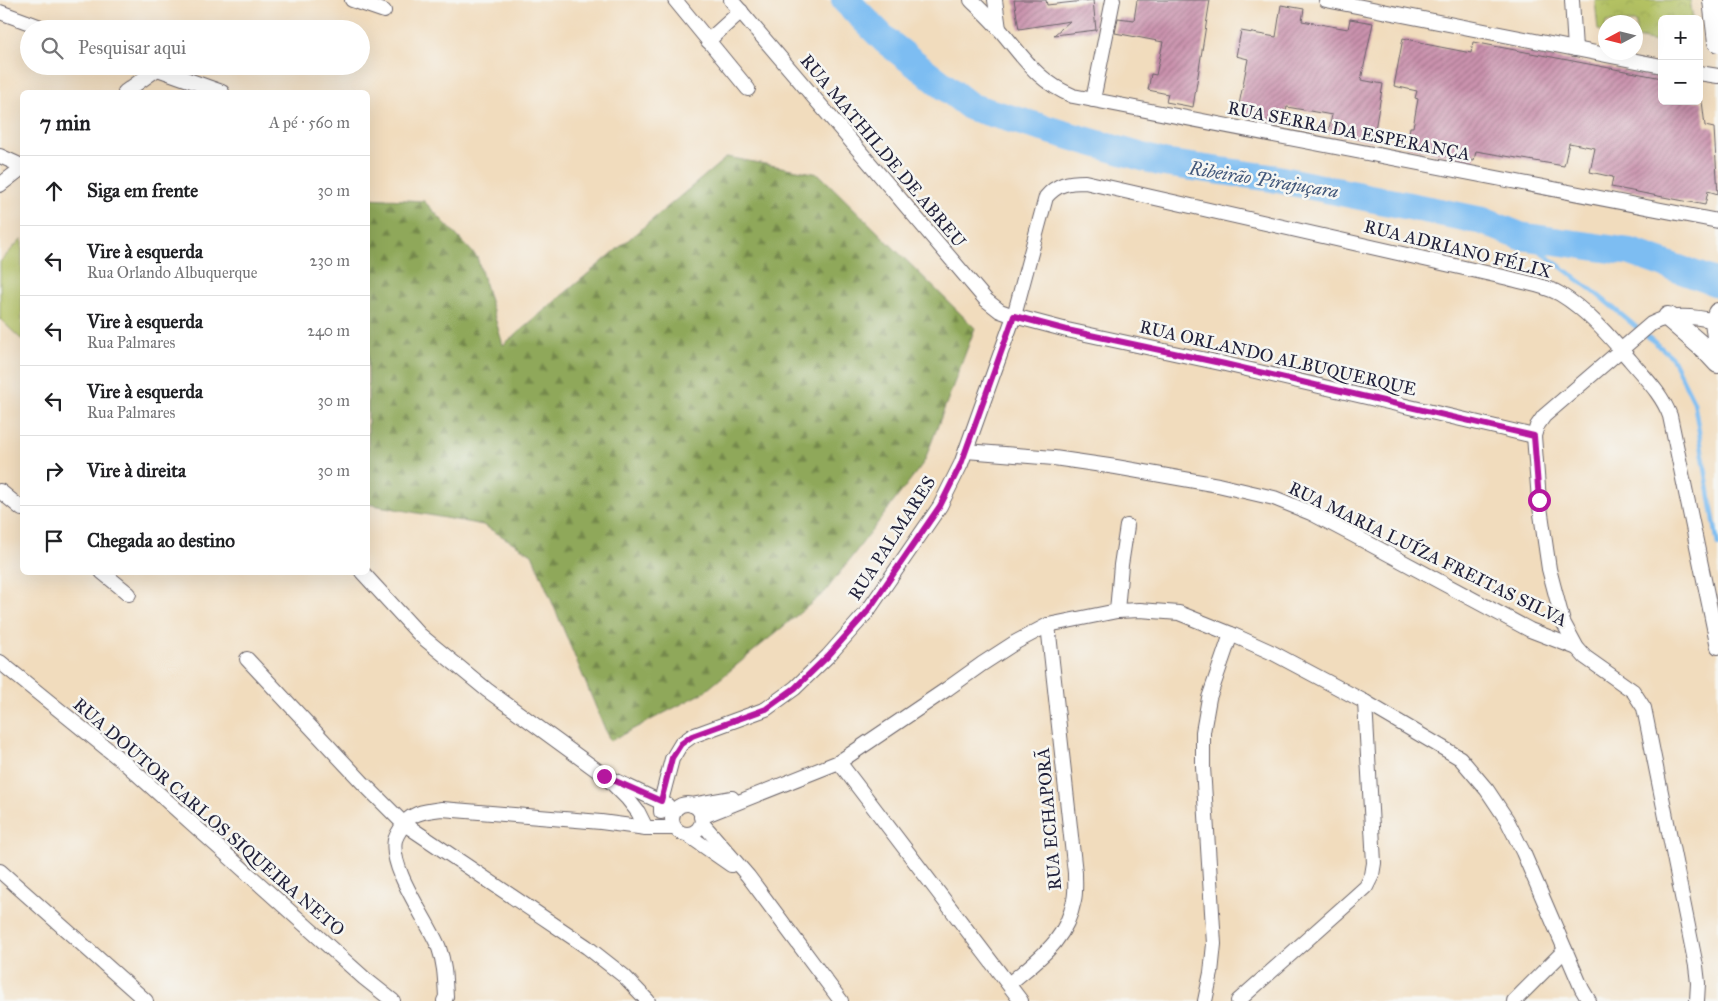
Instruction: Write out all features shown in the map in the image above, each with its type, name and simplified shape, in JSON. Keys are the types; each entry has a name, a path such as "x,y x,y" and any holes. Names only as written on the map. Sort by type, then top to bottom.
{"main road":[{"path":"1715,11 1718,42"},
{"path":"1666,323 1714,353 1717,319"}],"street":[{"path":"352,0 384,11"},
{"path":"675,0 748,89"},
{"name":"RUA MATHILDE DE ABREU","path":"732,0 986,300 1000,311 1014,316"},
{"name":"RUA SERRA DA ESPERANÇA","path":"971,0 1000,29 1042,79 1056,89 1073,96 1718,221"},
{"path":"996,0 1000,29"},
{"path":"1094,100 1113,0"},
{"path":"1326,0 1381,5 1576,49 1658,65"},
{"path":"1572,0 1576,49"},
{"path":"708,41 741,11"},
{"path":"0,12 22,20"},
{"path":"1703,74 1718,76"},
{"path":"127,90 145,75"},
{"path":"173,75 216,90"},
{"path":"0,156 20,166"},
{"path":"0,185 20,169"},
{"name":"RUA ADRIANO FÉLIX","path":"1046,197 1060,185 1085,182 1541,287 1558,293 1578,307 1623,347 1666,405 1670,416 1718,647"},
{"name":"RUA PALMARES","path":"667,809 672,758 681,744 692,736 766,709 795,688 828,656 867,612 940,506 966,451 1014,316 1046,197"},
{"name":"RUA ORLANDO ALBUQUERQUE","path":"1014,316 1067,330 1225,364 1534,436"},
{"path":"1696,1001 1698,983 1696,966 1644,708 1633,691 1585,657 1577,648 1563,622 1549,569 1539,500 1534,436 1537,426 1544,416 1623,347 1666,323 1687,316 1717,319"},
{"name":"RUA MARIA LUÍZA FREITAS SILVA","path":"966,451 1054,458 1116,467 1218,485 1274,498 1311,513 1346,531 1530,630 1577,648"},
{"path":"0,491 20,507"},
{"path":"1116,611 1127,526"},
{"path":"106,575 129,594"},
{"path":"365,575 420,635 487,690 604,776 627,798 638,812 646,828"},
{"path":"601,822 638,812 755,794 784,785 838,762 982,664 1016,642 1048,625 1116,611 1140,610 1179,614 1231,634 1365,702 1460,758 1487,790 1506,820 1523,852 1582,989 1590,1001"},
{"name":"RUA ECHAPORÃ","path":"1009,984 1054,946 1066,927 1074,900 1075,873 1048,625"},
{"path":"1205,1001 1211,973 1214,944 1203,767 1204,732 1209,698 1231,634"},
{"path":"247,659 403,823 587,947 624,976 648,1001"},
{"name":"RUA DOUTOR CARLOS SIQUEIRA NETO","path":"0,662 127,766 364,978 393,1001"},
{"path":"1238,1001 1366,887 1372,875 1372,832 1365,702"},
{"path":"838,762 1021,1001"},
{"path":"604,776 667,809 674,828 688,835 748,876"},
{"path":"701,820 755,794"},
{"path":"688,835 697,830 701,820 700,811 692,805"},
{"path":"444,1001 446,997 445,968 439,948 402,876 395,855 395,840 403,823 414,815 442,809 601,822 646,828 674,828"},
{"path":"701,820 748,876 841,1001"},
{"path":"0,871 146,1001"},
{"path":"1514,1001 1565,950"}],"green space":[{"path":"1595,0 1690,0 1692,15 1658,15 1658,42 1643,39 1643,15 1598,15 1598,30"},
{"path":"727,157 819,174 975,328 924,462 825,592 703,693 610,741 532,554 483,525 370,504 370,198 424,201 477,257 503,345"},
{"path":"20,240 20,338 0,319 0,262"}],"building":[{"path":"1014,0 1046,0 1047,5 1093,0 1096,30 1054,35 1070,21 1019,29"},
{"path":"1137,0 1210,0 1193,107 1166,102 1168,94 1148,90 1151,74 1156,75 1163,42 1115,33 1118,18 1134,20"},
{"path":"1281,5 1304,9 1302,21 1348,29 1350,19 1373,23 1361,80 1383,84 1373,141 1328,133 1332,115 1287,107 1283,124 1237,115 1248,59 1236,56 1241,31 1276,37"},
{"path":"1403,38 1471,53 1473,42 1658,77 1658,105 1702,105 1705,126 1714,128 1718,194 1708,191 1705,205 1611,187 1613,177 1590,172 1595,148 1569,143 1564,166 1476,151 1474,161 1407,147 1410,127 1413,127 1418,99 1415,98 1417,91 1394,86"}],"waterway":[{"name":"Ribeirão Pirajuçara","path":"845,0 886,41 971,107 1163,163 1272,178 1483,221 1520,236 1631,252 1718,283"},
{"path":"1520,236 1593,291 1671,356 1694,402 1718,545"}],"route":[{"path":"604,776 661,801 672,758 681,744 692,736 766,709 795,688 828,656 867,612 940,506 961,464 1014,316 1067,330 1225,364 1304,384 1516,430 1534,436 1539,500"}]}
